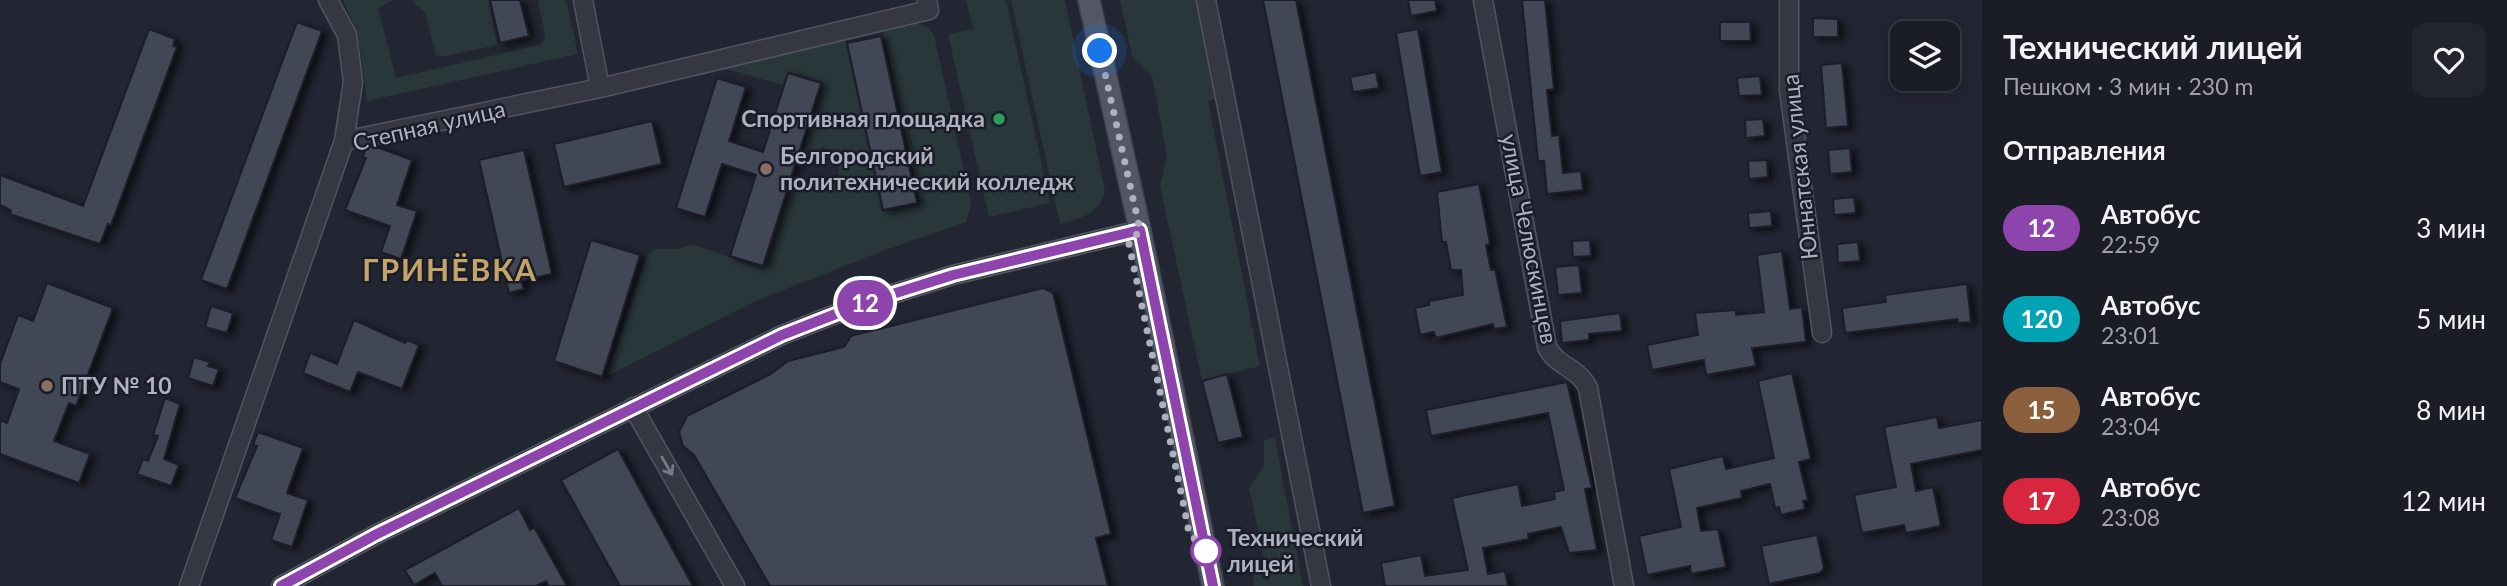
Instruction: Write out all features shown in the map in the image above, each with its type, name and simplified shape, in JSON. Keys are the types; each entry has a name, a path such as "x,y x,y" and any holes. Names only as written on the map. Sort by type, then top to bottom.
{"main road":[{"path":"1089,0 1140,230 1213,586"},
{"path":"1140,230 1129,244 1200,586"}],"street":[{"path":"328,0 347,35 354,82 344,141"},
{"path":"583,0 600,88"},
{"path":"1206,0 1321,586"},
{"name":"улица Челюскинцев","path":"1483,0 1547,347 1555,359 1579,374 1588,388 1624,586"},
{"name":"Юннатская улица","path":"1789,0 1789,90 1822,333"},
{"name":"Степная улица","path":"189,586 344,141 600,88 928,5"},
{"path":"281,586 377,534 782,335 864,303 953,275 1140,230"},
{"path":"633,407 735,586"}],"shaded area":[{"path":"343,0 393,0 378,8 396,78 542,44 545,35 538,0 566,0 578,54 367,101 358,34"},
{"path":"411,0 488,0 497,45 441,57 436,55 425,13"},
{"name":"Спортивная площадка","path":"966,0 1006,0 1050,203 989,217 948,34 973,29"},
{"path":"1011,0 1065,0 1105,191 1103,199 1094,210 1060,224"},
{"path":"1120,0 1203,0 1221,97 1208,101 1260,366 1202,381 1160,186 1167,155 1152,76 1132,56"},
{"path":"913,22 927,26 934,35 971,203 966,222 880,252 758,300 607,376 647,255 655,249 678,249 692,244 763,269 792,183 805,190 816,191 827,188 838,179 837,160 828,149 823,147 817,154 808,157 802,154 823,82 788,71 783,85 715,66 841,37 846,43 882,212 920,204 883,32 887,28"},
{"path":"1275,438 1303,586 1253,586 1254,569 1269,582 1249,488 1264,466 1264,440"}],"building":[{"path":"490,0 520,0 529,36 500,43"},
{"path":"1263,0 1296,0 1395,506 1363,513"},
{"path":"1408,0 1435,0 1437,11 1411,16"},
{"path":"1522,0 1545,0 1554,89 1547,90 1552,136 1559,135 1563,173 1581,171 1583,190 1547,194 1544,161 1538,161"},
{"path":"1813,18 1838,19 1838,37 1813,37"},
{"path":"297,22 322,31 227,289 201,280"},
{"path":"1720,22 1750,22 1751,41 1720,41"},
{"path":"149,29 175,39 173,46 177,47 111,225 108,224 100,244 10,214 11,210 0,205 0,175 83,206"},
{"path":"1418,29 1442,172 1420,176 1396,33"},
{"path":"881,36 917,203 883,210 847,43"},
{"path":"1842,63 1848,126 1826,128 1821,65"},
{"path":"1376,72 1379,88 1353,92 1350,77"},
{"name":"Белгородский политехнический колледж","path":"788,73 821,83 763,266 730,256 756,175 722,164 705,217 676,208 717,78 746,87 729,141 763,152"},
{"path":"1760,76 1762,95 1739,96 1737,78"},
{"path":"1763,119 1765,136 1746,138 1745,120"},
{"path":"652,121 662,164 564,187 554,144"},
{"path":"374,146 412,160 397,205 417,211 401,259 381,252 390,226 345,210 366,158 363,157 366,148"},
{"path":"1850,148 1852,172 1830,174 1828,150"},
{"path":"524,150 552,274 521,281 524,289 509,293 479,160"},
{"path":"1767,160 1768,177 1749,179 1748,161"},
{"path":"1479,184 1490,244 1486,245 1491,270 1495,269 1507,327 1494,329 1493,324 1436,338 1434,332 1420,335 1415,308 1429,305 1429,301 1463,295 1461,270 1451,270 1446,242 1442,242 1437,192"},
{"path":"1854,197 1856,213 1834,215 1833,199"},
{"path":"1771,211 1772,226 1749,228 1748,213"},
{"path":"591,240 640,255 602,377 554,361"},
{"path":"1590,240 1591,256 1573,257 1572,241"},
{"path":"1858,242 1860,261 1838,263 1837,244"},
{"path":"1782,251 1790,309 1802,307 1806,342 1752,348 1756,366 1706,375 1704,360 1652,370 1647,345 1698,335 1695,313 1736,310 1736,315 1764,312 1757,255"},
{"path":"1579,265 1582,293 1558,295 1555,267"},
{"name":"ПТУ № 10","path":"47,283 113,308 76,406 69,403 54,441 90,454 79,483 0,454 0,420 7,423 19,389 0,382 0,364 18,315 33,321"},
{"path":"1967,284 1971,322 1958,323 1957,319 1845,333 1842,308 1886,302 1885,295"},
{"path":"1043,288 1053,293 1111,534 1096,538 1108,586 770,586 694,455 683,446 679,432 687,416 771,374 788,361 844,347 851,336"},
{"path":"211,306 233,313 227,333 205,327"},
{"path":"1620,313 1622,331 1589,334 1589,340 1562,343 1560,321"},
{"path":"354,320 405,343 407,340 419,345 402,389 358,372 350,392 303,373 310,353 337,364"},
{"path":"194,357 210,362 208,366 219,369 213,386 188,378"},
{"path":"1792,373 1811,459 1799,462 1808,500 1803,501 1805,509 1781,515 1779,507 1775,508 1770,484 1741,491 1742,498 1697,508 1701,531 1718,529 1726,567 1691,574 1690,566 1647,575 1639,536 1681,527 1669,469 1723,456 1726,469 1774,458 1758,381"},
{"path":"1227,374 1243,437 1218,443 1202,381"},
{"path":"1567,382 1592,488 1585,489 1597,550 1569,553 1561,527 1528,534 1529,539 1483,548 1488,574 1505,571 1508,586 1385,586 1381,563 1421,555 1425,576 1468,570 1452,498 1518,484 1522,506 1555,499 1554,492 1564,490 1548,413 1431,436 1426,410"},
{"path":"165,398 180,404 164,459 179,465 171,486 137,474 143,459 148,461 158,436 153,435"},
{"path":"1937,417 1939,428 1982,420 1982,450 1911,464 1916,491 1933,487 1941,526 1906,533 1904,525 1862,533 1854,495 1896,487 1884,427"},
{"path":"258,432 303,448 287,493 308,500 292,547 271,540 280,514 235,498 257,446 253,445"},
{"path":"618,449 693,586 620,586 561,480"},
{"path":"519,508 530,530 534,527 567,586 549,586 546,581 536,586 442,586 435,573 414,585 405,570"},
{"path":"1817,535 1824,568 1820,573 1769,584 1761,546"}],"bus line":[{"name":"12","path":"281,586 377,534 782,335 864,303 953,275 1066,245 1140,230 1213,586"}],"place":[{"name":"Спортивная площадка","path":"999,119"},
{"name":"Белгородский политехнический колледж","path":"766,169"},
{"name":"ПТУ № 10","path":"47,386"},
{"name":"Технический лицей","path":"1206,551"}],"district":[{"name":"ГРИНЁВКА","path":"450,271"}],"route":[{"path":"1100,51 1140,230 1129,244 1189,533 1206,551"}]}
